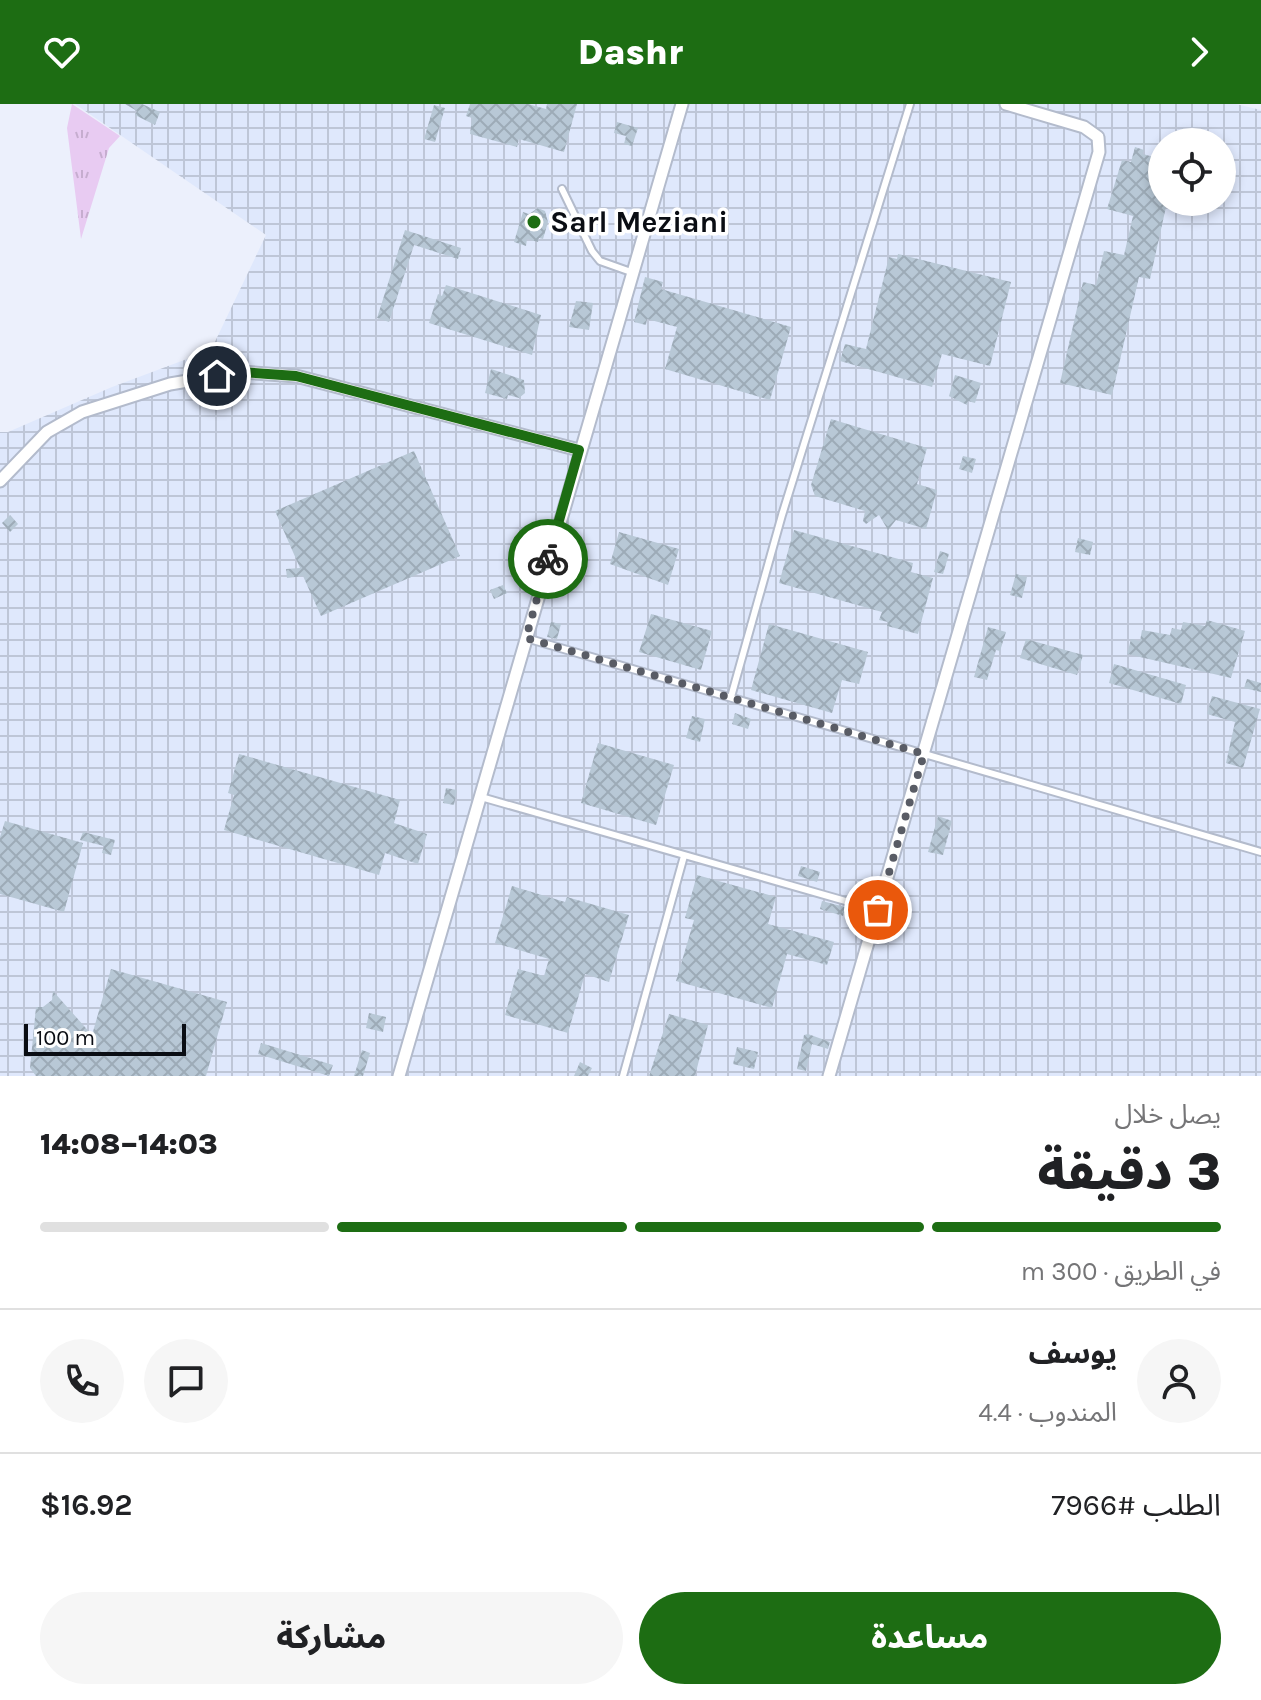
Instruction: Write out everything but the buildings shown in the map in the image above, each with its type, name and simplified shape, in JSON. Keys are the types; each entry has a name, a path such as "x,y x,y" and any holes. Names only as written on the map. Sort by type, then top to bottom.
{"street":[{"path":"399,1076 682,104"},
{"path":"829,1076 1099,152 1098,137 1084,127 1006,104"},
{"path":"0,481 47,432 82,412 170,384 241,372 296,376 579,450"}],"lane":[{"path":"731,697 782,515 910,104"},
{"path":"562,189 592,251 600,261 631,272"},
{"path":"526,638 1261,852"},
{"path":"481,797 878,910"},
{"path":"623,1076 684,856"}],"shaded area":[{"path":"75,104 1236,104 1261,110 1261,1076 0,1076 0,432 8,432 112,387 211,350 266,235"}],"green space":[{"path":"72,104 120,136 109,148 81,239 67,128"}],"way so far":[{"path":"548,559 526,638 924,754 878,910"}],"place":[{"name":"Sarl Meziani","path":"534,222"}],"route":[{"path":"217,376 241,372 296,376 579,450 548,559"}]}
